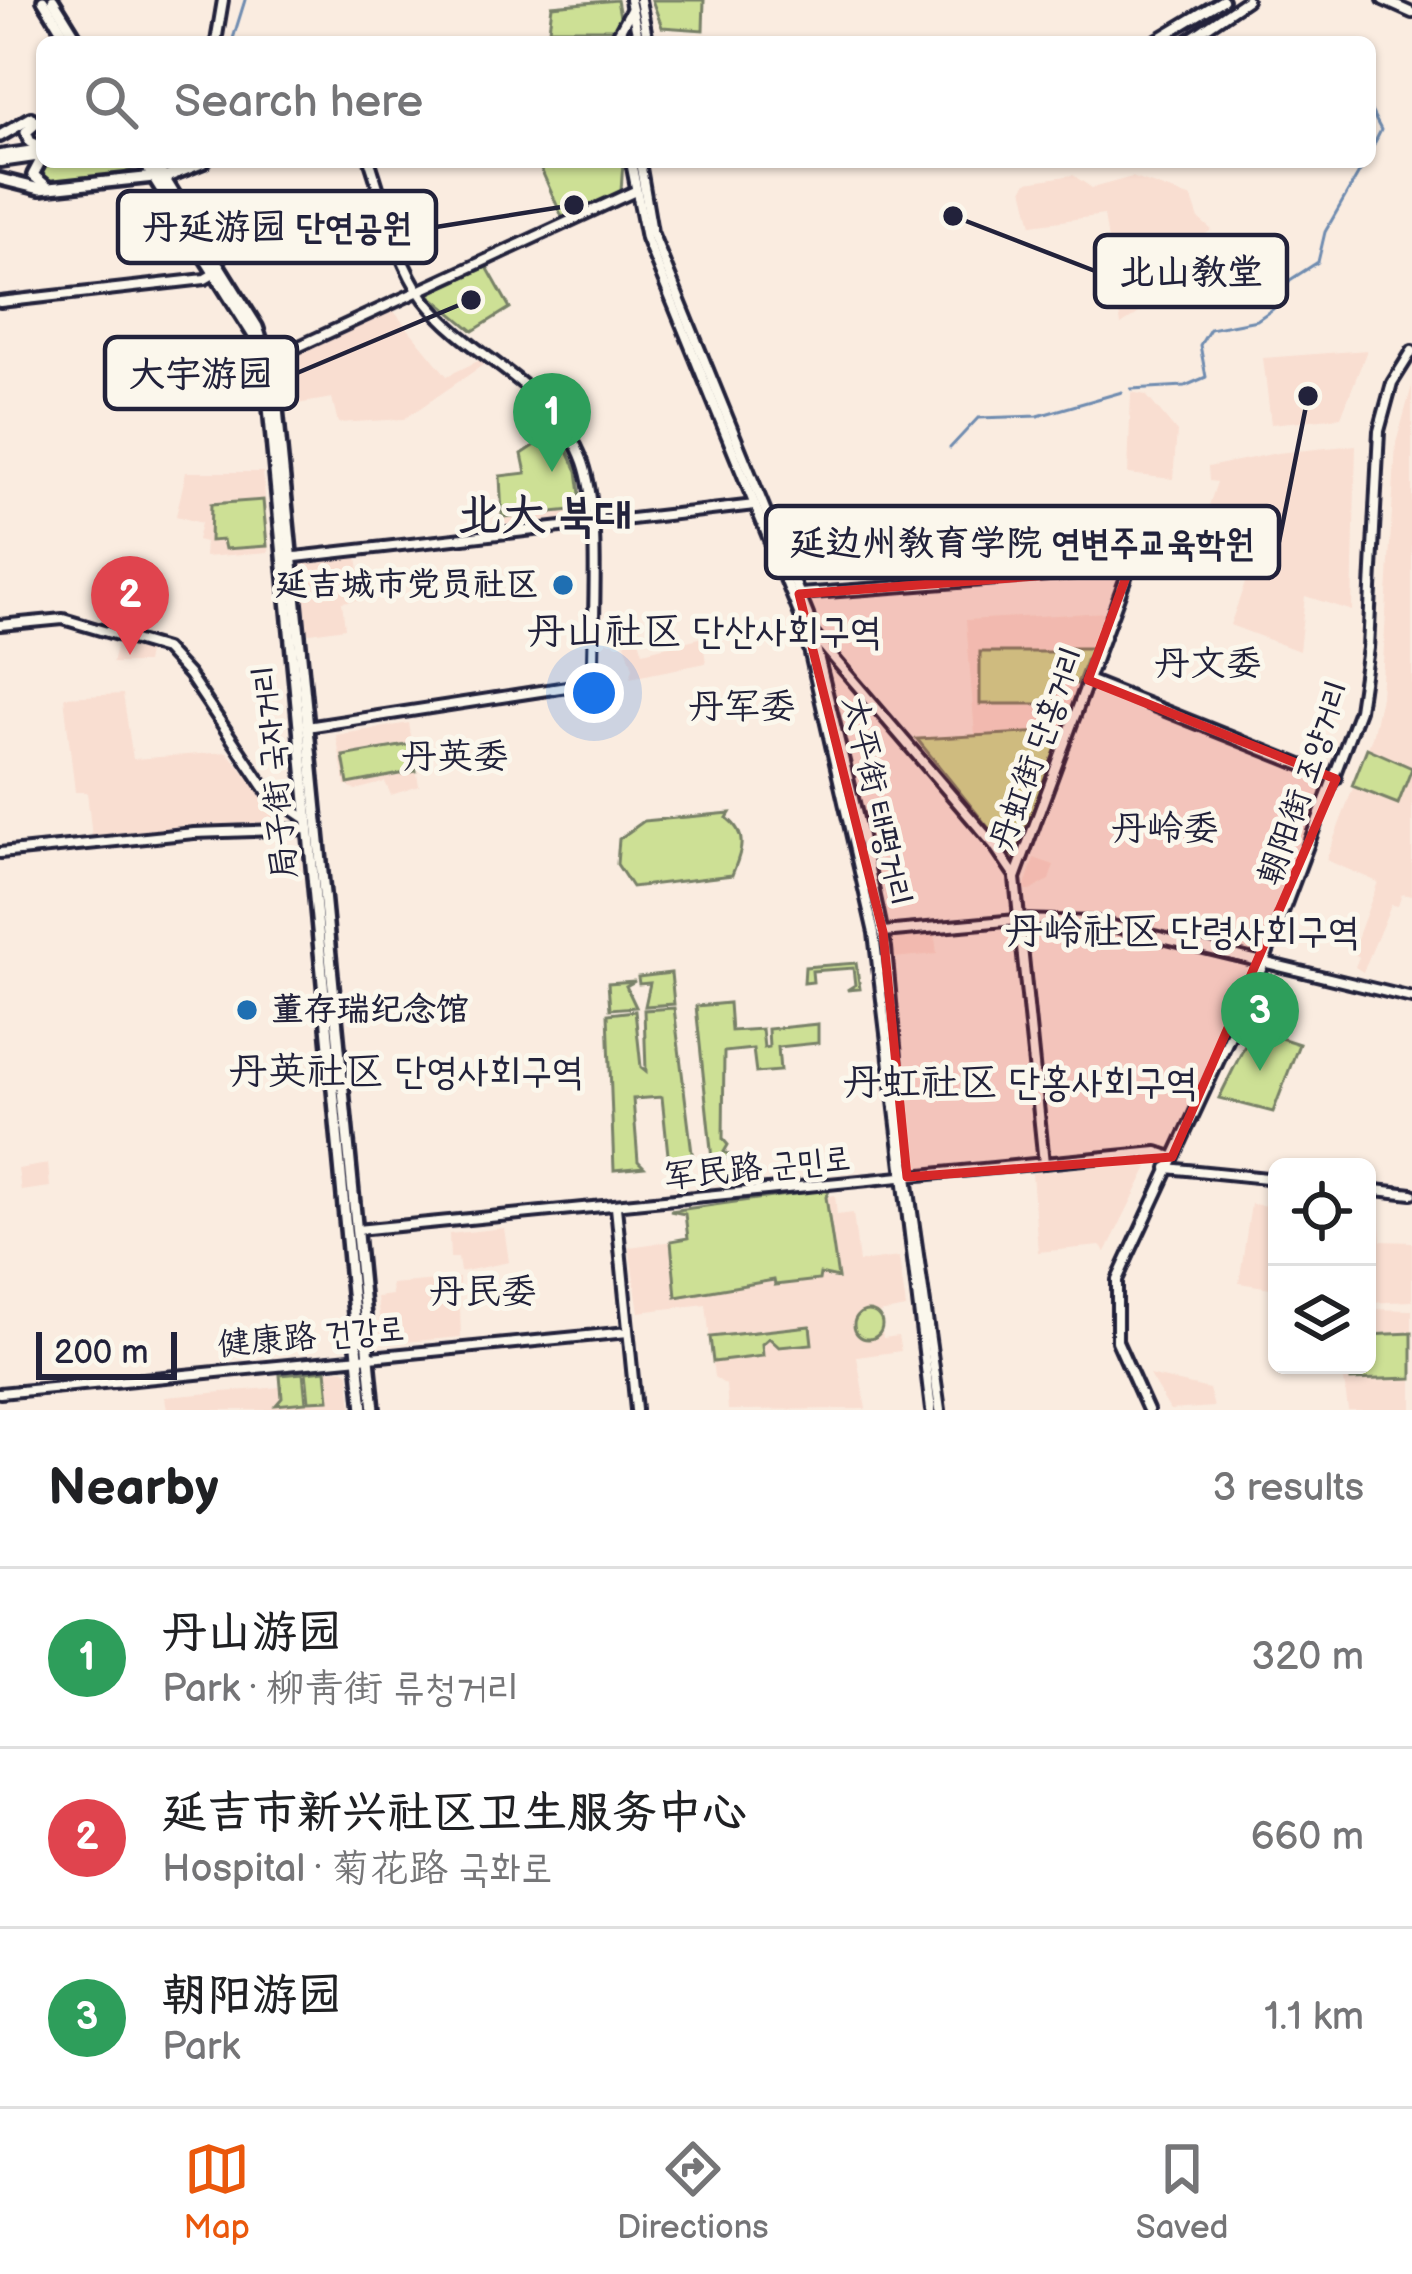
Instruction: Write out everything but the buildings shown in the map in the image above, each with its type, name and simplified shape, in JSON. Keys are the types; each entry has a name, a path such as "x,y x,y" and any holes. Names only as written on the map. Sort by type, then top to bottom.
{"main road":[{"path":"43,0 65,36"},
{"path":"53,0 75,36"},
{"path":"4,134 36,120"},
{"path":"36,121 27,128 36,147"},
{"path":"37,168 35,181 52,186 158,176"},
{"name":"局子街 국자거리","path":"150,168 218,271 267,360 350,1231 374,1410"},
{"name":"局子街 국자거리","path":"156,168 158,176"},
{"path":"0,179 40,189 158,176 182,168"},
{"name":"局子街 국자거리","path":"286,558 305,728 310,824"},
{"name":"局子街 국자거리","path":"363,1354 363,1410"}],"street":[{"path":"217,36 223,0"},
{"path":"640,0 647,36"},
{"path":"1163,36 1223,0"},
{"path":"1194,36 1247,0"},
{"path":"1383,0 1412,14"},
{"path":"616,36 631,4"},
{"path":"631,4 637,36"},
{"path":"0,159 36,153"},
{"path":"305,728 593,682 586,472 558,416 434,310 419,291 372,168"},
{"name":"太平街 태평거리","path":"636,168 648,244 813,634 879,933 904,1177 935,1410"},
{"path":"267,360 638,191"},
{"path":"0,302 205,279 218,271"},
{"name":"朝阳街 조양거리","path":"1148,1410 1120,1352 1114,1299 1126,1254 1264,965 1336,779 1365,684 1378,431 1392,383 1412,351"},
{"path":"286,558 759,505"},
{"name":"丹虹街 단홍거리","path":"796,594 1129,569 1015,878 1044,1163"},
{"name":"太平街 태평거리","path":"796,594 879,933"},
{"path":"0,625 63,620 165,649 189,675 268,794 310,824"},
{"path":"802,623 994,845 1015,878"},
{"path":"1088,680 1336,779"},
{"path":"0,853 310,824"},
{"path":"879,933 1017,920 1112,925 1412,998"},
{"name":"军民路 군민로","path":"350,1231 1044,1163 1157,1153 1172,1157"},
{"path":"1167,1168 1268,1178"},
{"path":"1376,1190 1412,1194"},
{"path":"616,1207 636,1410"},
{"name":"健康路 건강로","path":"0,1393 363,1354 628,1332"}],"highlighted area":[{"path":"1129,569 1088,680 1336,779 1172,1157 907,1177 883,932 799,594"}],"shaded area":[{"path":"1073,175 1092,188 1132,177 1192,198 1199,219 1212,230 1194,241 1186,266 1201,278 1200,305 1159,300 1121,325 1104,215 1032,225 1023,188 1027,182"},
{"path":"392,309 447,376 482,359 486,363 404,419 338,423 332,398 280,407 276,362"},
{"path":"1367,350 1341,417 1271,424 1263,358"},
{"path":"1412,386 1412,896 1402,894 1398,906 1391,905 1363,972 1355,967 1359,957 1352,952 1378,882 1326,860 1372,737 1381,697 1396,443"},
{"path":"1131,392 1146,395 1177,432 1173,479 1128,474"},
{"path":"1356,445 1352,611 1305,596 1299,651 1230,625 1259,544 1203,523 1217,482 1209,481 1208,467 1277,453"},
{"path":"186,472 263,472 269,552 204,557 205,542 197,540 201,523 176,516"},
{"path":"586,509 585,518 503,525 502,517"},
{"path":"357,556 363,599 342,602 345,628 304,634 299,564"},
{"path":"1106,612 1064,731 975,735 966,620"},
{"path":"636,630 643,652 711,635 714,646 704,649 706,663 630,678 633,668 621,631"},
{"path":"118,638 149,647 146,663 112,663"},
{"path":"123,694 133,759 227,752 286,822 92,838 87,792 75,792 64,697"},
{"path":"409,723 419,786 391,795 385,782 356,790 345,785 336,735"},
{"path":"1034,858 1054,865 1049,880 1030,891 1024,889"},
{"path":"934,929 937,954 893,958 889,934"},
{"path":"1143,1161 1148,1167 1106,1252 1100,1246 1038,1252 1032,1173"},
{"path":"48,1164 50,1187 21,1191 18,1169"},
{"path":"835,1195 837,1215 853,1213 859,1262 899,1257 906,1308 879,1313 883,1338 898,1336 901,1351 857,1357 866,1409 728,1410 726,1385 714,1377 706,1304 639,1312 629,1247 687,1239 685,1211"},
{"path":"1251,1204 1268,1206 1268,1288 1239,1283"},
{"path":"1376,1216 1381,1241 1412,1242 1412,1301 1376,1303"},
{"path":"504,1228 509,1262 460,1272 458,1258 450,1258 449,1234"},
{"path":"459,1278 461,1337 382,1344 377,1297 392,1295 391,1284"},
{"path":"1376,1309 1412,1310 1412,1410 1348,1410 1343,1374 1376,1374"},
{"path":"343,1369 349,1373 352,1410 167,1410 165,1397 280,1387 280,1375"},
{"path":"1149,1375 1209,1389 1214,1407 1170,1410"}],"green space":[{"path":"617,0 621,22 613,29 549,29 552,6"},
{"path":"652,0 704,0 703,30 662,27"},
{"path":"43,168 133,168 101,180 60,183 39,179"},
{"path":"541,168 623,168 621,191 563,219"},
{"path":"487,267 510,308 473,331 427,293"},
{"path":"558,430 577,471 582,509 502,517 500,476 526,473 522,454"},
{"path":"263,500 267,546 225,549 223,540 210,541 211,504"},
{"path":"1060,648 1091,648 1077,684 1063,681"},
{"path":"980,652 1056,652 1056,704 980,704"},
{"path":"1064,731 1018,857 1012,857 917,739"},
{"path":"412,744 416,771 348,784 343,756"},
{"path":"1367,748 1412,768 1398,804 1352,786"},
{"path":"730,813 727,818 741,838 732,875 632,887 617,864 619,839 644,821"},
{"path":"856,963 860,989 847,990 855,985 853,968 812,971 813,982 804,983 805,967"},
{"path":"671,973 674,1004 645,1006 650,983 639,984 638,977"},
{"path":"635,981 626,986 636,1007 610,1009 608,983"},
{"path":"729,1003 731,1031 762,1029 764,1048 769,1047 768,1029 818,1024 818,1043 778,1047 780,1071 756,1073 753,1049 724,1052 723,1139 728,1145 724,1152 733,1157 712,1159 696,1006"},
{"path":"674,1008 693,1161 669,1164 662,1097 633,1099 638,1161 644,1167 614,1170 608,1014 635,1011 641,1067 646,1071 644,1010"},
{"path":"1253,1029 1299,1044 1273,1112 1219,1098"},
{"path":"830,1189 826,1197 838,1278 820,1274 819,1280 775,1285 774,1280 676,1297 671,1241 688,1238 685,1214 670,1211"},
{"path":"868,1311 878,1315 882,1325 878,1335 868,1339 858,1335 854,1325 858,1315"},
{"path":"810,1326 812,1344 779,1347 769,1338 762,1344 763,1356 713,1362 710,1337"},
{"path":"1412,1333 1412,1378 1351,1380 1351,1374 1376,1374 1376,1335"},
{"path":"326,1370 329,1400 309,1401 306,1372"},
{"path":"303,1373 306,1402 276,1405 282,1398 280,1375"}],"waterway":[{"path":"234,36 245,0"},
{"path":"1376,120 1381,130 1376,140"},
{"path":"1131,389 1185,386 1206,377 1200,345 1210,329 1257,320 1273,309 1290,280 1318,262 1325,232 1362,168"},
{"path":"950,448 978,418 1038,416 1122,392"}],"place":[{"name":"丹延游园 단연공원","path":"574,205"},
{"name":"北山教堂","path":"953,216"},
{"name":"大宇游园","path":"471,300"},
{"name":"延边州教育学院 연변주교육학원","path":"1308,396"},
{"name":"丹山游园","path":"552,472"},
{"name":"延吉城市党员社区","path":"563,585"},
{"name":"延吉市新兴社区卫生服务中心","path":"130,655"},
{"name":"董存瑞纪念馆","path":"247,1010"},
{"name":"朝阳游园","path":"1260,1071"}],"district":[{"name":"北大 북대","path":"544,516"},
{"name":"丹山社区 단산사회구역","path":"704,632"},
{"name":"丹文委","path":"1208,664"},
{"name":"丹军委","path":"742,707"},
{"name":"丹英委","path":"455,757"},
{"name":"丹岭委","path":"1165,829"},
{"name":"丹岭社区 단령사회구역","path":"1182,932"},
{"name":"丹英社区 단영사회구역","path":"406,1072"},
{"name":"丹虹社区 단홍사회구역","path":"1020,1083"},
{"name":"丹民委","path":"483,1292"}]}
